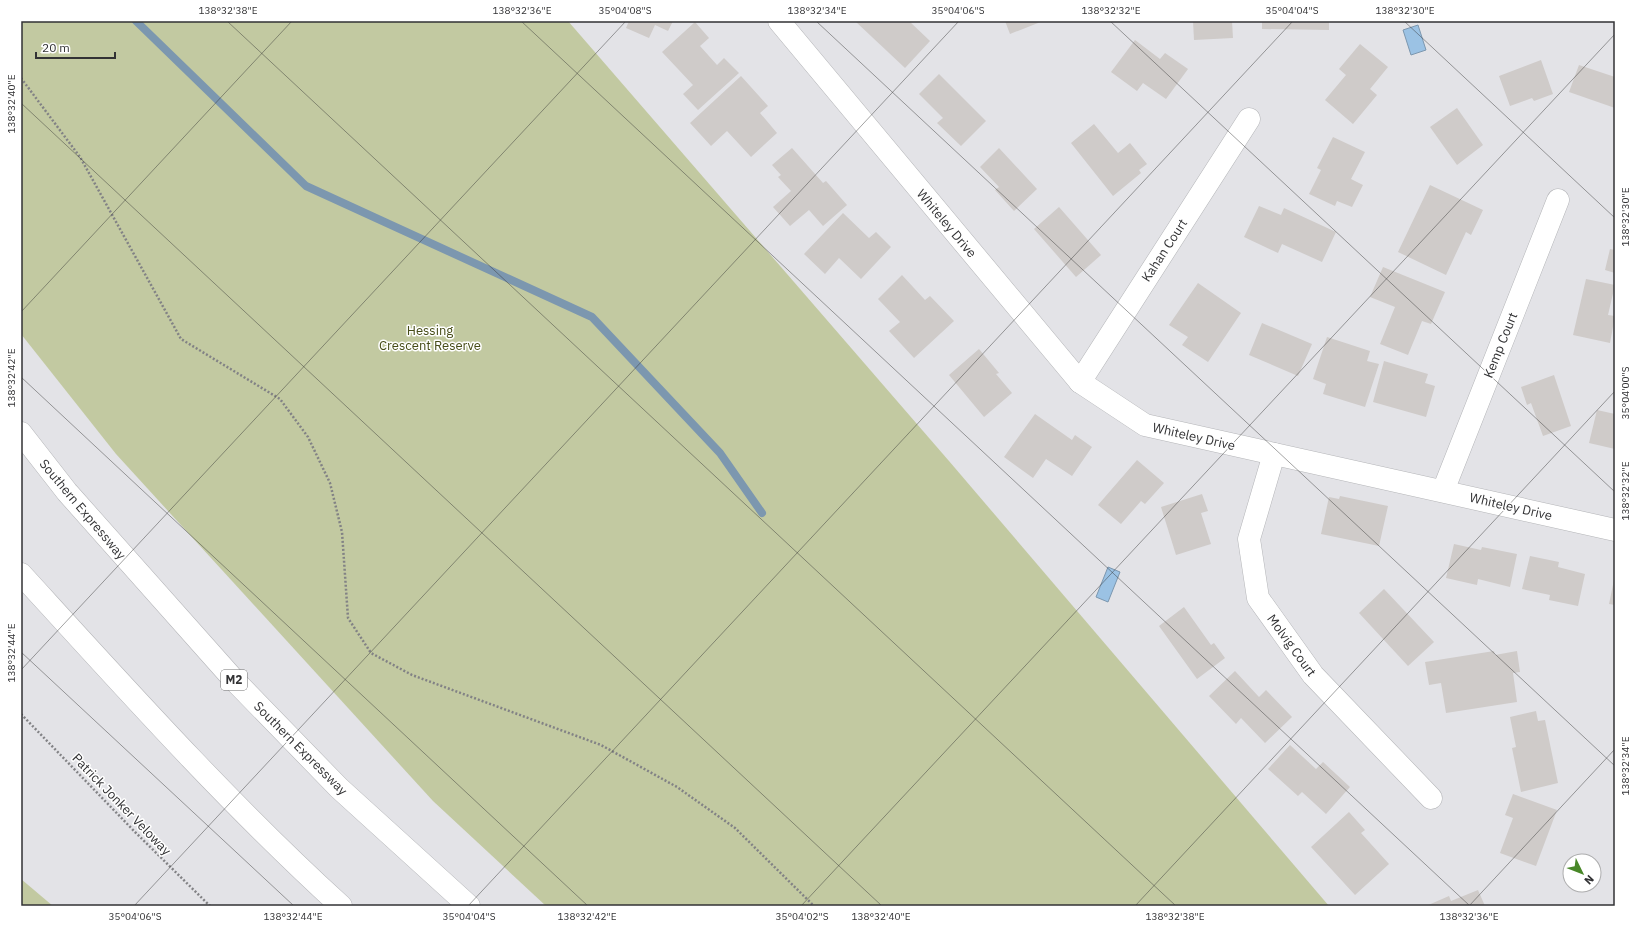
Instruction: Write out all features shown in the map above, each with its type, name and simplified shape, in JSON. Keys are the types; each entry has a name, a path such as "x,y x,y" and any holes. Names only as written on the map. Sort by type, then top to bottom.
{"main road":[{"name":"Whiteley Drive","path":"779,21 1080,382 1145,425 1615,530"},
{"name":"Kahan Court","path":"1080,382 1249,118"},
{"name":"Kemp Court","path":"1443,491 1558,200"},
{"name":"Southern Expressway","path":"21,433 67,492 235,681 339,788 469,906"},
{"name":"Molvig Court","path":"1274,454 1249,540 1258,598 1313,675 1431,798"},
{"path":"21,574 188,756 292,862 341,906"}],"path":[{"path":"21,78 80,157 182,339 280,399 308,437 330,483 342,532 348,618 371,653 412,675 601,746 677,787 735,828 814,906"},
{"name":"Patrick Jonker Veloway","path":"21,714 135,832 210,906"}],"green space":[{"name":"Hessing Crescent Reserve","path":"21,21 568,21 949,461 1329,906 546,906 433,801 116,454 21,334"},
{"path":"21,879 53,906 21,906"}],"water":[{"path":"1418,25 1426,50 1411,55 1403,30"},
{"path":"1108,567 1120,572 1108,602 1096,597"}],"building":[{"path":"629,21 673,21 668,31 655,25 649,38 626,28"},
{"path":"855,21 909,21 930,41 905,68"},
{"path":"1005,21 1043,21 1010,34"},
{"path":"1193,21 1232,21 1233,38 1194,40"},
{"path":"1262,21 1329,21 1329,30 1262,29"},
{"path":"695,22 709,38 700,46 717,65 724,58 739,73 698,110 683,94 693,85 662,52"},
{"path":"1135,40 1160,59 1165,53 1188,69 1166,99 1143,83 1137,91 1111,72"},
{"path":"1360,44 1388,67 1370,89 1377,95 1353,124 1325,100 1346,75 1339,69"},
{"path":"1541,60 1553,94 1534,101 1532,98 1510,106 1499,76"},
{"path":"1579,65 1615,77 1615,108 1569,92"},
{"path":"939,74 986,121 961,146 937,123 943,118 919,94"},
{"path":"741,76 768,106 760,113 777,133 751,157 727,131 711,146 690,123"},
{"path":"1457,108 1483,145 1457,165 1430,127"},
{"path":"1094,124 1118,153 1130,143 1147,164 1139,170 1141,173 1113,196 1071,143"},
{"path":"1333,137 1365,152 1351,179 1363,185 1352,207 1337,201 1335,206 1309,194 1321,170 1317,168"},
{"path":"792,148 823,183 826,181 847,205 823,226 809,210 790,226 773,207 791,191 778,177 781,175 772,165"},
{"path":"999,148 1037,189 1014,211 995,190 999,187 980,167"},
{"path":"1430,185 1483,210 1471,235 1466,232 1446,275 1398,252"},
{"path":"1259,206 1281,215 1284,208 1336,232 1322,262 1282,244 1278,253 1244,237"},
{"path":"1059,207 1101,255 1076,277 1034,229"},
{"path":"843,213 869,238 876,232 891,247 861,279 839,258 825,274 804,254"},
{"path":"1610,249 1615,250 1615,273 1605,270"},
{"path":"1383,267 1445,292 1431,324 1422,321 1408,355 1380,344 1395,307 1370,297"},
{"path":"902,275 925,300 930,296 954,321 914,358 889,331 900,322 878,299"},
{"path":"1586,279 1615,285 1608,315 1615,316 1610,343 1573,335"},
{"path":"1198,283 1241,313 1208,362 1182,345 1188,337 1169,325"},
{"path":"1262,323 1312,344 1298,376 1249,355"},
{"path":"1327,337 1370,351 1367,361 1379,364 1365,407 1323,394 1326,384 1313,379"},
{"path":"979,349 999,373 996,374 1012,393 984,417 949,375"},
{"path":"1384,361 1428,374 1425,383 1435,386 1426,417 1373,402"},
{"path":"1554,375 1571,426 1543,436 1531,403 1527,405 1521,387"},
{"path":"1597,410 1615,414 1615,449 1589,443"},
{"path":"1035,414 1072,440 1075,435 1092,447 1072,476 1046,459 1033,478 1004,457"},
{"path":"1137,460 1164,483 1145,504 1141,501 1121,524 1098,505"},
{"path":"1202,494 1208,511 1201,513 1211,544 1176,555 1161,507"},
{"path":"1340,496 1388,506 1379,546 1321,534 1329,497 1339,499"},
{"path":"1454,544 1481,550 1482,547 1517,554 1510,587 1478,579 1477,585 1446,578"},
{"path":"1530,556 1559,562 1558,567 1585,574 1578,606 1549,600 1550,595 1522,589"},
{"path":"1615,580 1615,605 1609,604"},
{"path":"1384,589 1434,642 1408,666 1359,613"},
{"path":"1184,607 1211,645 1214,643 1225,658 1197,679 1159,626"},
{"path":"1494,651 1495,655 1517,651 1520,672 1513,673 1517,702 1446,713 1441,683 1429,685 1425,662"},
{"path":"1235,671 1259,697 1266,690 1292,717 1265,743 1241,718 1236,724 1209,696"},
{"path":"1536,711 1538,721 1545,720 1558,783 1521,792 1512,748 1516,747 1510,717"},
{"path":"1290,745 1316,769 1323,762 1350,787 1326,814 1302,792 1298,796 1268,769"},
{"path":"1513,794 1557,810 1536,866 1500,853 1513,818 1505,815"},
{"path":"1349,812 1365,830 1361,833 1389,864 1355,895 1311,847"},
{"path":"1478,890 1485,906 1426,906 1449,896 1451,901"}],"waterway":[{"path":"136,21 306,186 592,317 720,453 762,513"}]}
